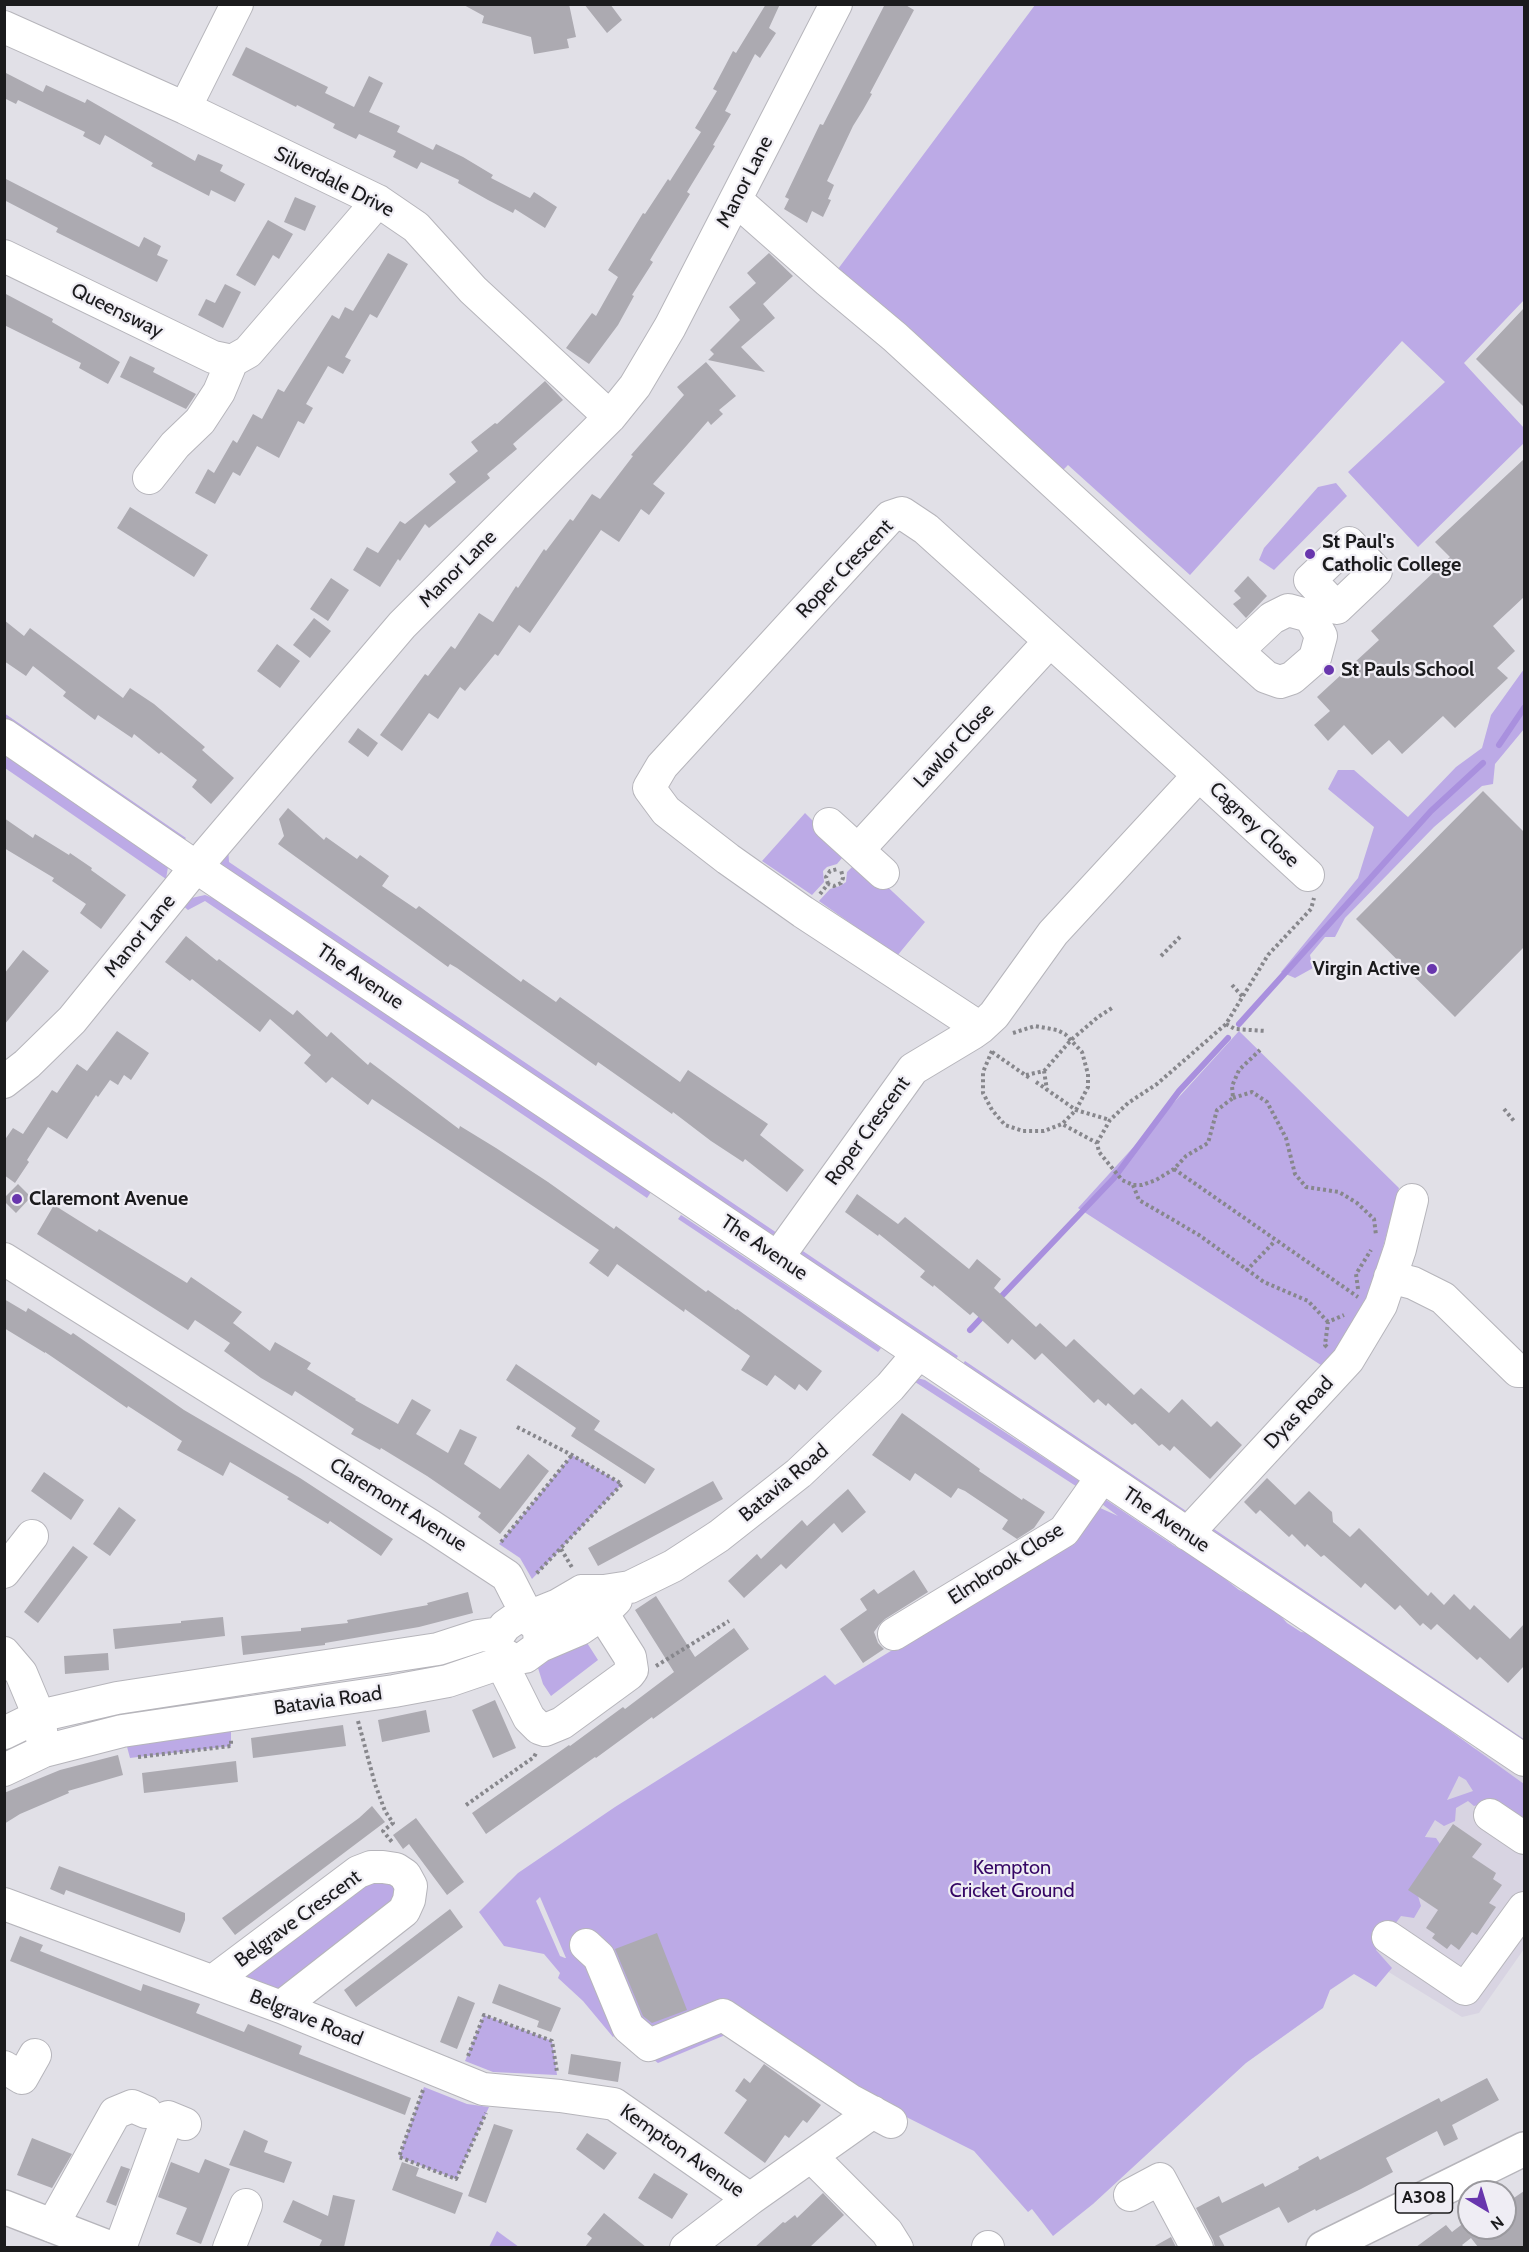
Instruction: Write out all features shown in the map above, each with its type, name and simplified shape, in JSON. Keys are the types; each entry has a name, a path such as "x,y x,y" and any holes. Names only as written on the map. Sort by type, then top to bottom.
{"highway":[{"name":"A308","path":"1323,2247 1524,2149"},
{"path":"4,2208 110,2247"}],"street":[{"path":"185,108 237,4"},
{"name":"Manor Lane","path":"4,1082 27,1064 72,1020 196,867 402,625 610,417 635,386 670,327 836,4"},
{"name":"Silverdale Drive","path":"4,27 185,108 378,201 416,227 473,290 610,417"},
{"path":"736,200 895,337 1237,651 1266,677 1280,682 1292,678 1316,658 1321,636 1319,607 1288,610 1272,618 1237,651"},
{"path":"149,478 175,445 200,422 219,392 232,361 248,352 378,201"},
{"name":"Queensway","path":"4,256 213,357 232,361"},
{"name":"Roper Crescent","path":"902,513 926,529 1199,775 1053,933 994,1015 990,1039 803,912 666,812 650,788 662,766 890,517 902,513"},
{"name":"Lawlor Close","path":"850,860 1050,641"},
{"name":"The Avenue","path":"4,735 196,867 778,1257 918,1354 1493,1736 1524,1760"},
{"name":"Cagney Close","path":"1199,775 1308,875"},
{"path":"829,824 850,860 883,873"},
{"name":"Roper Crescent","path":"778,1257 913,1069 990,1039"},
{"name":"Dyas Road","path":"1187,1534 1348,1360 1381,1305 1400,1249 1412,1200"},
{"name":"Claremont Avenue","path":"4,1259 485,1560 507,1576 539,1629 540,1646"},
{"path":"1390,1277 1413,1283 1443,1298 1518,1371 1524,1371"},
{"name":"Batavia Road","path":"503,1651 505,1626 520,1617 523,1604 558,1605 592,1602 673,1566 719,1536 799,1473 890,1387 918,1354"},
{"name":"Elmbrook Close","path":"894,1634 1064,1531 1102,1477"},
{"path":"4,1572 32,1536"},
{"path":"503,1651 530,1718 539,1728 545,1730 562,1723 632,1670 630,1658 592,1602"},
{"name":"Batavia Road","path":"4,1733 39,1716 117,1698 438,1649 478,1636 516,1660 540,1646 580,1629 592,1602"},
{"name":"Batavia Road","path":"4,1770 44,1751 122,1731 351,1698 448,1681 503,1651"},
{"path":"4,1653 21,1673 39,1716 44,1751"},
{"path":"1490,1815 1524,1838"},
{"name":"Belgrave Crescent","path":"213,1981 358,1872 371,1867 383,1867 396,1869 405,1875 411,1886 409,1900 404,1911 281,2007"},
{"name":"Belgrave Road","path":"4,1904 281,2007 483,2089 560,2096 614,2104"},
{"path":"1389,1937 1466,1989 1524,1908"},
{"name":"Kempton Avenue","path":"585,1945 598,1957 628,2027 649,2045 723,2015 850,2100 872,2121 812,2157 750,2199 686,2247"},
{"path":"4,2067 22,2078 35,2055"},
{"name":"Kempton Avenue","path":"614,2104 750,2199"},
{"path":"52,2226 115,2113 132,2106 146,2112"},
{"path":"93,2111 89,2126 95,2151"},
{"path":"120,2247 168,2117 185,2124"},
{"path":"812,2157 887,2232 897,2247"},
{"path":"1130,2194 1160,2179 1197,2247"},
{"path":"229,2247 246,2205"}],"path":[{"path":"828,884 834,886 841,883 850,860"},
{"path":"828,884 826,877 830,871 850,860"},
{"path":"1308,875 1316,893 1311,909 1268,955 1226,1024 1157,1084 1128,1103 1110,1120 1098,1143 1099,1152 1122,1180 1133,1185 1142,1185 1156,1180 1174,1169 1186,1156 1208,1143 1217,1110 1233,1098 1252,1092 1267,1102 1286,1138 1295,1174 1306,1187 1339,1192 1357,1203 1374,1219 1377,1240"},
{"path":"803,912 828,884"},
{"path":"1161,956 1180,937"},
{"path":"1232,984 1243,996"},
{"path":"1025,1075 1044,1071 1071,1040 1112,1008"},
{"path":"1226,1024 1235,1029 1266,1031"},
{"path":"1035,1026 1057,1030 1071,1040 1082,1053 1088,1074 1088,1087 1076,1110 1062,1124 1044,1131 1023,1131 1005,1125 992,1110 983,1093 983,1072 990,1039 1035,1026"},
{"path":"990,1039 1031,1079"},
{"path":"1233,1098 1232,1086 1239,1070 1260,1050"},
{"path":"1044,1071 1047,1090"},
{"path":"1036,1082 1076,1110 1110,1120"},
{"path":"1504,1109 1514,1121"},
{"path":"1062,1124 1098,1143"},
{"path":"1174,1169 1359,1298"},
{"path":"1133,1185 1139,1200 1199,1235 1264,1282 1308,1301 1328,1322"},
{"path":"1246,1271 1275,1241"},
{"path":"1359,1298 1356,1274 1371,1249"},
{"path":"1355,1302 1359,1298"},
{"path":"1328,1322 1344,1314 1350,1308"},
{"path":"1325,1345 1328,1322"},
{"path":"517,1427 572,1455 622,1485 523,1604"},
{"path":"485,1560 572,1455"},
{"path":"632,1670 652,1669 729,1621"},
{"path":"351,1698 375,1784 385,1811 393,1823 383,1830 392,1842 358,1872"},
{"path":"466,1805 534,1757 545,1730"},
{"path":"496,2090 456,2179 399,2157 445,2073 484,2015 552,2041 560,2096"}],"shaded area":[{"path":"1484,1736 1524,1763 1524,1949 1479,2013 1462,2017 1356,1952 1384,1911"}],"green space":[{"name":"St Paul's Catholic College","path":"1035,5 1524,5 1524,300 1464,363 1524,428 1524,443 1418,547 1348,472 1445,382 1402,341 1190,575 1068,465 1061,472 838,269"},
{"path":"1336,483 1347,496 1274,570 1259,560 1264,548 1318,487"},
{"path":"1524,669 1524,729 1495,764 1493,784 1482,786 1434,827 1345,918 1335,937 1325,937 1310,955 1313,968 1295,978 1281,972 1358,878 1374,827 1328,789 1338,770 1354,770 1408,817 1456,767 1482,748 1491,715"},
{"path":"4,713 186,838 181,844 5,724"},
{"path":"4,754 168,867 166,879 5,768"},
{"path":"805,813 833,841 842,858 837,864 823,871 824,882 812,895 762,861"},
{"path":"228,846 229,862 777,1233 769,1241 220,872 217,861"},
{"path":"854,865 878,878 925,922 897,956 819,901 830,889 846,882 847,872"},
{"path":"205,895 213,898 651,1192 647,1198 205,901 188,910 181,904 187,899"},
{"path":"1239,1031 1399,1188 1373,1284 1341,1378 1078,1208"},
{"path":"681,1215 881,1348 878,1352 678,1219"},
{"path":"797,1247 958,1356 951,1366 791,1256"},
{"path":"965,1361 1192,1515 1187,1519 958,1371"},
{"path":"917,1378 925,1380 1078,1480 1082,1485 1082,1490 912,1380"},
{"path":"572,1455 622,1484 532,1579 520,1558 499,1544"},
{"name":"Kempton Cricket Ground","path":"1102,1497 1179,1549 1194,1554 1239,1590 1269,1603 1287,1623 1301,1632 1316,1634 1524,1784 1524,1821 1492,1801 1474,1806 1468,1801 1456,1808 1455,1821 1444,1826 1435,1820 1425,1837 1436,1838 1442,1847 1415,1886 1421,1906 1414,1918 1401,1916 1376,1950 1392,1968 1376,1987 1354,1974 1330,1990 1323,2008 1246,2063 1093,2204 1053,2236 1032,2209 1028,2212 974,2151 735,2031 658,2063 618,2032 613,2037 583,2001 558,1978 560,1973 544,1954 504,1946 479,1912 518,1873 615,1807 825,1675 835,1685 922,1632 1098,1507 1118,1516 1095,1499","holes":["1459,1776 1466,1780 1473,1791 1447,1800","540,1897 566,1958 560,1956 536,1901"]},
{"path":"1208,1525 1524,1739 1524,1752 1205,1530"},
{"path":"582,1635 598,1660 551,1696 543,1684 538,1668"},
{"path":"231,1727 231,1746 130,1758 126,1743"},
{"path":"358,1872 411,1886 293,1998 228,1971"},
{"path":"484,2015 552,2041 557,2075 493,2072 465,2061"},
{"path":"424,2087 467,2104 489,2107 456,2179 399,2157"},
{"path":"497,2231 519,2247 489,2247"}],"building":[{"path":"462,4 569,4 576,37 567,39 569,48 534,54 531,37 482,23 484,16"},
{"path":"584,4 610,4 622,20 607,33"},
{"path":"766,4 780,4 769,28 776,33 760,58 755,54 725,111 731,114 687,192 690,194 650,260 653,262 632,295 634,296 618,325 589,364 566,348 592,313 596,316 618,277 608,270 643,213 645,214 668,179 670,181 701,132 695,128 717,91 713,89 733,51 736,53"},
{"path":"885,4 904,4 914,10 827,181 834,185 828,199 831,200 823,217 812,211 807,223 784,209 789,199 785,197 820,124 823,125"},
{"path":"246,47 328,87 325,93 354,107 369,76 383,83 369,112 400,126 397,132 433,150 436,144 493,175 491,178 530,198 534,192 557,207 545,228 515,209 513,213 458,183 459,180 421,162 417,169 393,157 396,151 359,134 356,139 333,128 335,124 232,75"},
{"path":"4,72 43,92 46,85 85,103 87,99 195,161 198,154 223,165 220,171 245,184 235,202 211,190 209,196 151,166 153,163 105,135 100,145 83,136 85,132 18,100 16,104 4,98"},
{"path":"4,178 139,247 144,237 161,246 157,255 168,260 157,282 56,232 58,228 4,200"},
{"path":"295,197 316,206 305,231 284,222"},
{"path":"268,220 293,234 279,259 273,255 255,286 236,275"},
{"path":"388,253 408,264 377,318 370,314 345,357 351,360 343,374 328,366 306,404 313,408 304,424 298,421 279,458 257,446 240,476 233,472 215,504 195,493 208,469 214,473 233,440 237,443 253,414 262,419 278,389 284,392 332,315 339,319 345,307 353,311"},
{"path":"769,253 793,276 763,304 775,318 741,347 765,372 708,360 714,354 710,350 740,320 729,307 756,283 747,273"},
{"path":"225,284 241,292 223,328 198,315 206,299 215,303"},
{"path":"4,293 53,319 52,322 120,362 108,384 79,368 81,363 4,325"},
{"path":"1524,308 1524,407 1476,359"},
{"path":"130,356 155,368 153,372 196,394 186,409 120,377"},
{"path":"706,362 736,396 719,410 723,414 711,425 708,421 653,484 665,493 649,515 641,509 619,542 601,530 530,633 519,625 498,656 495,654 465,691 460,687 438,719 429,713 402,751 380,735 425,674 428,676 451,646 455,649 479,613 493,622 544,549 546,551 570,519 573,521 592,494 600,499 633,456 631,455 684,395 677,387"},
{"path":"545,381 563,400 513,444 517,449 487,474 490,478 429,528 425,524 380,587 353,570 367,547 378,553 400,521 405,524 456,482 449,474 478,451 471,442 495,423 497,424"},
{"path":"1524,459 1524,597 1493,626 1515,651 1497,668 1508,678 1455,728 1443,716 1402,754 1389,740 1372,755 1344,725 1328,741 1314,725 1330,711 1317,697 1379,640 1371,631 1450,557 1435,542"},
{"path":"130,507 208,555 194,577 117,528"},
{"path":"1248,576 1267,596 1246,618 1233,604 1241,598 1234,591"},
{"path":"331,578 349,590 328,621 310,609"},
{"path":"314,618 331,631 310,658 293,645"},
{"path":"4,620 24,636 30,628 123,698 130,688 154,704 205,747 202,750 234,778 211,804 192,787 197,780 161,752 159,754 134,734 132,738 98,715 95,720 63,696 66,692 33,666 26,676 4,661"},
{"path":"277,644 300,661 280,688 257,671"},
{"path":"358,728 378,743 368,757 348,742"},
{"path":"1483,791 1524,832 1524,947 1455,1017 1356,919"},
{"path":"288,808 324,840 326,837 357,859 360,855 389,876 382,886 416,909 419,906 521,982 523,979 556,1002 560,997 680,1082 688,1070 768,1124 760,1135 804,1170 787,1192 745,1159 743,1162 711,1141 673,1112 672,1114 598,1062 596,1066 457,968 450,964 448,967 278,844 284,836 279,819"},
{"path":"4,818 33,838 35,834 69,855 70,853 126,895 101,929 80,913 86,904 52,881 54,878 4,848"},
{"path":"186,936 293,1015 297,1010 327,1037 331,1032 368,1065 370,1062 459,1129 460,1126 496,1148 614,1229 616,1226 706,1292 708,1290 737,1309 822,1371 807,1391 799,1384 795,1390 775,1375 767,1386 741,1370 750,1356 685,1309 684,1312 617,1264 608,1277 589,1263 599,1250 372,1099 368,1105 332,1077 326,1083 304,1063 311,1055 270,1019 260,1032 192,979 190,981 165,962"},
{"path":"23,950 49,971 4,1025 4,974"},
{"path":"117,1031 149,1053 131,1080 124,1075 118,1085 110,1080 98,1097 96,1095 67,1139 48,1127 15,1183 4,1175 4,1141 13,1128 23,1134 52,1090 57,1093 77,1064 87,1071"},
{"name":"Claremont Avenue","path":"18,1184 31,1197 16,1213 4,1201 4,1198"},
{"path":"857,1194 898,1224 905,1217 969,1269 977,1259 1001,1279 994,1288 1036,1327 1040,1323 1066,1347 1074,1339 1134,1395 1141,1388 1169,1413 1182,1399 1211,1427 1217,1421 1242,1445 1210,1479 1174,1446 1170,1451 1162,1444 1159,1446 1135,1423 1132,1425 1108,1403 1106,1406 1098,1399 1094,1403 1042,1353 1035,1360 1012,1339 1008,1344 973,1312 970,1315 934,1285 933,1287 920,1277 925,1271 879,1234 878,1236 845,1212"},
{"path":"54,1205 97,1232 99,1229 187,1283 191,1277 242,1312 233,1323 270,1351 275,1342 311,1363 307,1369 398,1424 412,1399 431,1410 416,1434 448,1453 460,1429 477,1437 464,1464 500,1489 528,1454 549,1471 500,1534 478,1517 481,1513 427,1476 381,1448 380,1450 351,1434 354,1429 295,1391 292,1396 261,1378 224,1351 230,1343 195,1320 188,1330 37,1234"},
{"path":"4,1299 26,1312 28,1308 71,1335 73,1333 184,1410 300,1478 393,1539 381,1556 330,1521 328,1524 287,1499 289,1497 230,1462 223,1476 177,1450 182,1441 4,1328"},
{"path":"516,1364 600,1421 594,1430 655,1469 645,1484 571,1436 576,1428 506,1380"},
{"path":"902,1413 980,1469 979,1471 1022,1500 1023,1498 1045,1512 1034,1528 1017,1539 1002,1529 1008,1520 965,1491 958,1488 951,1498 915,1473 910,1481 872,1455"},
{"path":"44,1472 84,1500 71,1520 31,1491"},
{"path":"1267,1478 1295,1505 1309,1491 1332,1512 1333,1522 1350,1537 1359,1528 1428,1596 1431,1592 1444,1605 1454,1594 1470,1610 1474,1605 1510,1639 1524,1624 1524,1666 1508,1683 1480,1657 1477,1660 1437,1624 1431,1630 1423,1623 1420,1626 1400,1605 1395,1610 1365,1583 1361,1588 1324,1555 1321,1557 1307,1544 1305,1547 1292,1534 1289,1537 1260,1510 1256,1514 1244,1502"},
{"path":"713,1481 723,1499 598,1566 588,1548"},
{"path":"848,1489 866,1512 842,1533 834,1523 786,1569 781,1564 744,1598 728,1581 757,1554 761,1559 802,1520 807,1526"},
{"path":"119,1507 136,1520 110,1556 93,1544"},
{"path":"73,1546 88,1557 38,1623 24,1612"},
{"path":"914,1570 928,1592 879,1625 874,1632 878,1643 884,1649 863,1663 840,1629 867,1610 860,1599 874,1589 878,1594"},
{"path":"468,1592 473,1613 419,1627 325,1643 325,1645 243,1655 241,1636 301,1631 301,1628 348,1623 347,1620 428,1605 427,1603"},
{"path":"656,1596 695,1657 734,1628 749,1649 653,1719 652,1717 486,1834 472,1813 623,1707 625,1709 674,1672 635,1610"},
{"path":"223,1617 225,1636 115,1649 113,1629"},
{"path":"108,1653 109,1670 65,1674 64,1656"},
{"path":"495,1700 516,1748 493,1758 472,1710"},
{"path":"426,1710 430,1732 382,1742 378,1720"},
{"path":"343,1725 346,1746 253,1758 251,1738"},
{"path":"118,1755 123,1775 68,1791 69,1793 20,1814 4,1824 4,1793 60,1770"},
{"path":"236,1761 238,1782 144,1793 142,1773"},
{"path":"372,1806 385,1822 235,1935 222,1918 359,1818"},
{"path":"416,1818 464,1882 447,1895 409,1844 403,1849 393,1835"},
{"path":"1453,1824 1482,1844 1472,1857 1496,1873 1493,1879 1502,1885 1489,1903 1496,1907 1477,1935 1472,1932 1459,1950 1451,1944 1447,1949 1432,1938 1435,1934 1426,1928 1438,1910 1408,1890"},
{"path":"59,1866 185,1913 180,1933 66,1890 64,1895 50,1889"},
{"path":"450,1909 463,1927 356,2007 344,1990"},
{"path":"657,1933 687,2010 652,2023 643,2016 615,1949"},
{"path":"20,1936 43,1945 40,1951 141,1991 143,1984 200,2004 196,2013 244,2032 248,2024 302,2046 299,2054 411,2098 405,2115 10,1961"},
{"path":"499,1984 561,2008 551,2032 537,2027 539,2021 492,2003"},
{"path":"458,1996 475,2003 457,2049 440,2042"},
{"path":"571,2054 621,2062 618,2082 568,2074"},
{"path":"764,2064 821,2105 807,2123 803,2120 789,2138 785,2135 765,2163 724,2133 747,2100 735,2091 744,2078 750,2083"},
{"path":"1487,2078 1499,2100 1452,2125 1458,2139 1444,2146 1437,2131 1386,2158 1393,2172 1361,2189 1288,2223 1279,2207 1219,2236 1225,2247 1215,2247 1196,2208 1219,2196 1222,2203 1263,2183 1265,2187 1318,2156 1320,2160 1439,2098 1441,2102"},
{"path":"494,2124 513,2130 486,2203 468,2196"},
{"path":"244,2130 268,2141 264,2152 292,2162 284,2183 229,2165"},
{"path":"587,2133 617,2153 604,2170 576,2149"},
{"path":"32,2138 72,2154 52,2188 17,2175"},
{"path":"205,2159 230,2169 201,2244 176,2234 187,2208 158,2197 171,2162 199,2173"},
{"path":"402,2162 419,2168 416,2176 463,2193 455,2214 392,2190"},
{"path":"121,2166 130,2169 116,2206 106,2202"},
{"path":"654,2173 688,2194 672,2219 638,2198"},
{"path":"1524,2191 1524,2247 1478,2247 1473,2240 1517,2240 1517,2196"},
{"path":"823,2193 844,2215 810,2247 755,2247 783,2222 785,2223 795,2215 797,2218"},
{"path":"333,2195 355,2200 344,2247 319,2247 322,2240 283,2222 293,2200 328,2216"},
{"path":"604,2213 646,2247 585,2247 592,2238 587,2234"},
{"path":"1446,2225 1452,2232 1457,2228 1457,2240 1468,2240 1462,2245 1464,2247 1416,2247"},
{"path":"1171,2237 1176,2247 1153,2247"}],"waterway":[{"path":"1499,745 1524,708"},
{"path":"1239,1024 1431,811 1483,763"},
{"path":"997,1301 1114,1178 1179,1091 1228,1038"},
{"path":"970,1330 984,1315"}],"place":[{"name":"St Paul's Catholic College","path":"1310,554"},
{"name":"St Pauls School","path":"1329,670"},
{"name":"Virgin Active","path":"1432,969"},
{"name":"Claremont Avenue","path":"17,1199"}]}
